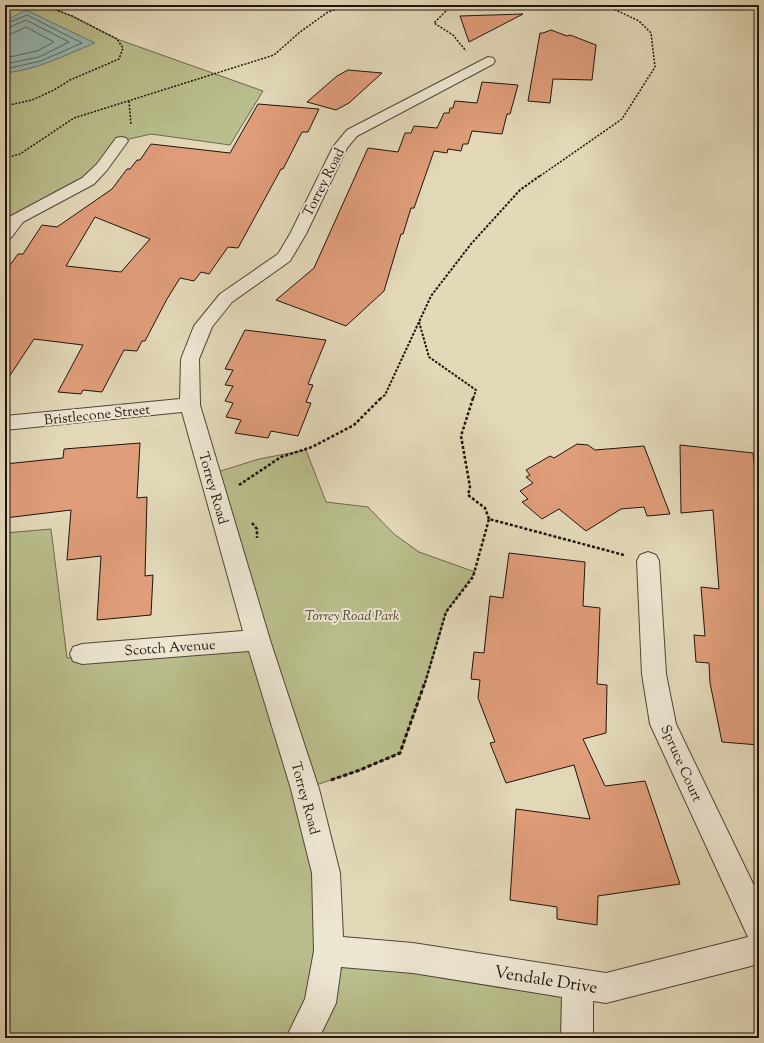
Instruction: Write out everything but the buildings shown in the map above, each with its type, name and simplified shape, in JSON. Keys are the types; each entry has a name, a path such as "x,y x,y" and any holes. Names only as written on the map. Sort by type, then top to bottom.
{"street":[{"name":"Torrey Road","path":"302,1038 320,1003 329,951 326,873 305,789 258,640 190,405 190,359 203,326 226,298 284,257 298,234 340,147 352,133 488,61"},
{"path":"5,234 17,219 88,181 102,167 121,141"},
{"name":"Bristlecone Street","path":"5,423 190,405"},
{"name":"Spruce Court","path":"648,561 654,674 663,724 759,928"},
{"name":"Scotch Avenue","path":"82,654 258,640"},
{"name":"Vendale Drive","path":"329,951 413,958 606,988 759,948"},
{"path":"577,1038 578,983"}],"path":[{"path":"5,106 32,100 54,90 70,80 119,59 123,48 117,39 72,16 43,5"},
{"path":"5,158 20,154 74,118 274,55 300,32 328,12 349,5"},
{"path":"440,5 449,8 434,23 453,35 463,50 488,61"},
{"path":"239,492 239,485 281,458 312,447 354,425 360,420 385,395 431,296 471,244 520,190 622,119 655,67 651,33 638,21 605,5"},
{"path":"305,789 360,770 400,753 425,683 446,612 473,577 489,519 485,508 468,495 470,487 461,436 476,390 429,357 419,322"},
{"path":"489,519 648,561"},
{"path":"240,576 253,566 256,553 257,530 249,520"}],"green space":[{"path":"5,5 43,5 72,16 117,39 263,91 230,145 151,134 121,141 102,167 17,219 5,212"},
{"name":"Torrey Road Park","path":"306,450 326,502 368,507 394,534 419,552 475,572 446,612 425,683 400,753 360,770 310,787 214,473 259,459"},
{"path":"51,529 67,658 258,640 305,789 329,951 578,983 577,1038 5,1038 5,533"}],"water":[{"path":"26,10 95,43 28,69 5,73 5,21"}]}
